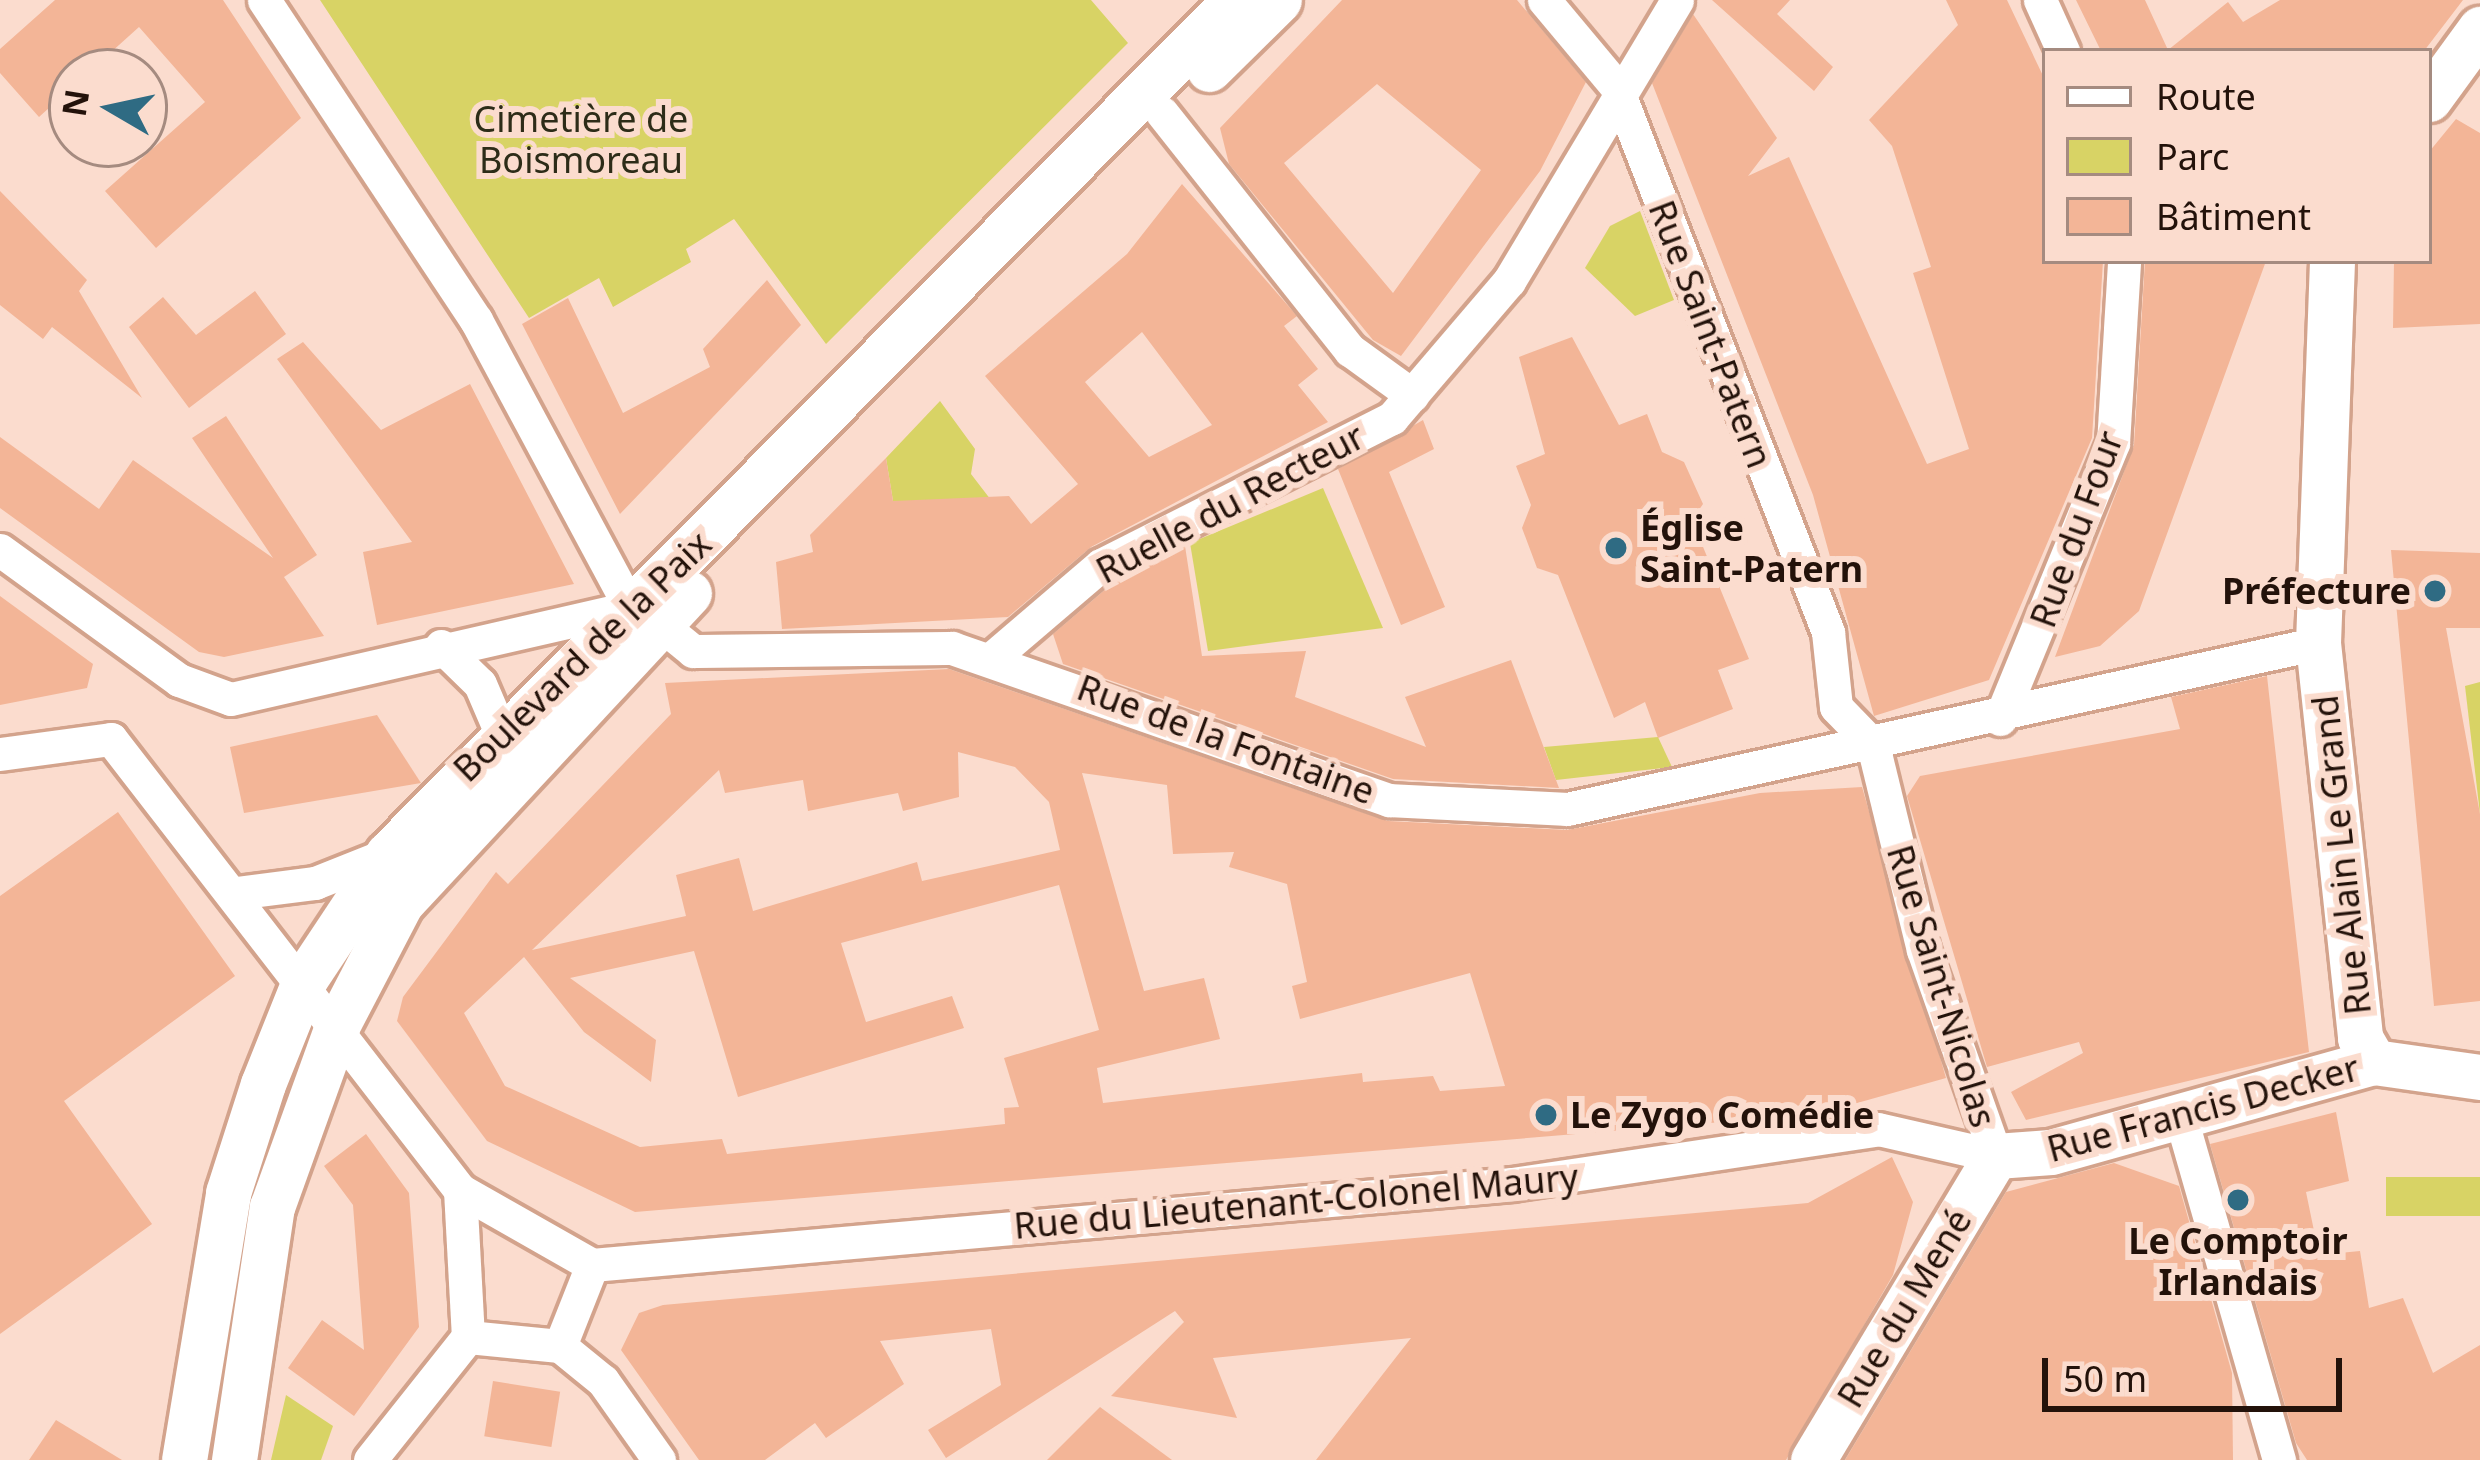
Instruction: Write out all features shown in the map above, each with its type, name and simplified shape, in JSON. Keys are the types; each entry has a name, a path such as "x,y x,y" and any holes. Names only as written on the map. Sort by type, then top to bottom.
{"main road":[{"name":"Boulevard de la Paix","path":"234,1460 272,1207 338,1024 401,903 643,618 1235,0"},
{"name":"Boulevard de la Paix","path":"184,1460 228,1193 305,979 388,854 501,733 643,618 1280,0"},
{"path":"2432,95 2480,29"},
{"name":"Rue Alain Le Grand","path":"2332,264 2318,643 2360,1038 2374,1062"},
{"name":"Rue Francis Decker","path":"1996,1156 2181,1118 2374,1062 2480,1077"},
{"name":"Rue du Mené","path":"1813,1460 1996,1156"}],"street":[{"path":"0,550 129,646 231,699 441,646 643,618 476,320 264,0"},
{"name":"Rue Saint-Patern","path":"1544,0 1616,86 1828,632 1836,706 1873,746"},
{"name":"Ruelle du Recteur","path":"992,658 1101,565 1392,418 1508,281 1616,86 1676,0"},
{"path":"2039,0 2062,48"},
{"path":"1162,113 1350,350 1412,395"},
{"name":"Rue du Four","path":"2000,718 2113,442 2124,264"},
{"name":"Rue de la Fontaine","path":"643,618 693,651 952,648 992,658 1389,800 1567,808 1873,746 2318,643"},
{"path":"441,646 480,684 501,733"},
{"path":"0,754 91,736 137,761 460,1190 592,1265 560,1346"},
{"name":"Rue Saint-Nicolas","path":"1873,746 1923,950 1996,1156"},
{"path":"236,893 315,883 388,854"},
{"path":"2181,1118 2271,1454"},
{"name":"Rue du Lieutenant-Colonel Maury","path":"592,1265 1512,1184 1878,1129 1996,1156"},
{"path":"370,1460 468,1337 460,1190"},
{"path":"468,1337 560,1346 603,1381 659,1460"}],"green space":[{"name":"Cimetière de Boismoreau","path":"320,0 1091,0 1128,43 826,344 734,219 686,249 691,262 613,307 599,278 529,318"},
{"path":"1640,211 1674,300 1635,316 1585,268 1610,226"},
{"path":"940,401 975,449 971,474 1014,530 893,501 886,458"},
{"path":"1323,488 1383,628 1208,651 1190,543"},
{"path":"2480,682 2480,814 2465,686"},
{"path":"1658,737 1672,767 1556,780 1544,747"},
{"path":"2386,1177 2480,1177 2480,1216 2386,1216"},
{"path":"286,1395 333,1426 321,1460 271,1460"}],"building":[{"path":"55,0 223,0 301,118 156,248 105,191 131,168 168,168 168,135 205,102 168,60 168,48 157,48 139,27 116,48 48,48 48,109 39,117 0,73 0,49"},
{"path":"1342,0 1517,0 1586,82 1540,171 1401,356 1373,340 1229,164 1220,128","holes":["1377,84 1481,170 1393,293 1284,163"]},
{"path":"1712,0 1790,0 1777,14 1833,67 1814,91"},
{"path":"1946,0 2007,0 2042,74 2042,264 2103,264 2092,438 1989,680 1874,716 1813,495 1652,83 1693,14 1777,138 1748,176 1789,157 1927,464 1969,449 1913,273 1931,267 1892,146 1869,120 1958,25"},
{"path":"2076,0 2145,0 2167,48 2100,48"},
{"path":"2280,0 2463,0 2426,48 2170,48 2228,2 2243,22"},
{"path":"2456,119 2480,133 2480,324 2393,328 2394,264 2432,264 2432,148"},
{"path":"1182,184 1297,316 1284,326 1318,369 1298,385 1328,422 1091,547 1008,617 782,629 776,562 813,552 810,535 886,458 893,501 1009,496 1031,524 1078,484 985,376 1127,254","holes":["1142,332 1212,425 1149,457 1085,382"]},
{"path":"0,191 87,280 79,291 142,398 52,327 43,339 0,305"},
{"path":"2145,264 2265,264 2139,611 2100,646 2055,657 2134,445"},
{"path":"767,280 801,325 620,514 522,324 568,298 623,413 710,367 703,349"},
{"path":"255,291 286,334 189,408 129,327 163,297 196,335"},
{"name":"Église Saint-Patern","path":"1572,337 1619,425 1647,414 1662,452 1684,462 1703,504 1692,520 1749,659 1718,670 1733,709 1658,738 1645,702 1614,718 1558,575 1537,568 1522,528 1531,505 1516,466 1545,454 1519,357"},
{"path":"303,342 381,430 470,384 574,584 377,625 363,552 412,542 277,359"},
{"path":"226,416 317,555 284,577 324,636 224,657 199,652 0,508 0,437 99,509 133,460 273,558 192,438"},
{"path":"1423,420 1434,449 1389,472 1445,607 1401,625 1338,469"},
{"path":"1185,546 1202,656 1306,651 1295,697 1426,747 1405,697 1511,660 1559,788 1393,779 1063,664 1053,634 1113,583"},
{"path":"2391,550 2480,553 2480,628 2446,628 2480,814 2480,1001 2434,1006"},
{"path":"0,596 93,664 87,688 0,705"},
{"path":"949,669 1388,821 1567,830 1760,793 1862,787 1946,1078 1818,1114 635,1212 487,1141 397,1021 403,997 496,872 508,884 671,714 665,683","holes":["958,752 1015,767 1049,802 1060,850 922,881 917,862 753,911 739,858 676,875 686,916 532,950 719,770 725,793 803,780 808,811 898,793 903,811 959,797","1082,773 1167,785 1173,854 1234,852 1229,867 1287,884 1307,982 1292,986 1300,1019 1470,973 1505,1086 1440,1091 1433,1076 1363,1082 1362,1073 1103,1103 1097,1068 1220,1039 1204,978 1144,991","1059,885 1099,1030 1004,1058 1019,1107 1004,1108 1005,1124 727,1154 722,1139 640,1147 505,1086 464,1013 524,957 584,1032 651,1082 656,1040 570,978 694,951 738,1097 964,1028 952,996 866,1022 841,943"]},
{"path":"2267,676 2309,1052 2026,1120 2011,1092 2083,1053 2079,1042 1987,1067 1907,796 1920,776 2180,729 2171,697"},
{"path":"377,715 421,783 244,813 230,747"},
{"path":"118,812 235,976 64,1101 152,1224 0,1334 0,896"},
{"path":"2336,1112 2349,1181 2306,1192 2319,1255 2360,1251 2369,1308 2403,1298 2433,1373 2480,1345 2480,1460 2307,1460 2296,1443 2210,1144"},
{"path":"366,1134 409,1193 419,1327 354,1416 288,1368 322,1320 364,1350 353,1205 324,1166"},
{"path":"1892,1157 1913,1202 1893,1275 1786,1460 1316,1460 1411,1338 1213,1358 1237,1418 1111,1396 1184,1322 1175,1311 946,1458 928,1430 1001,1385 991,1329 880,1341 904,1384 826,1438 815,1423 765,1460 699,1460 621,1350 639,1313 663,1305 1808,1203"},
{"path":"2114,1163 2179,1186 2232,1373 2233,1460 1845,1460 2006,1192"},
{"path":"493,1381 560,1392 551,1447 484,1436"},
{"path":"1100,1407 1172,1460 1047,1460"},
{"path":"56,1420 122,1460 29,1460"}],"place":[{"name":"Église Saint-Patern","path":"1616,548"},
{"name":"Préfecture","path":"2435,591"},
{"name":"Le Zygo Comédie","path":"1546,1115"},
{"name":"Le Comptoir Irlandais","path":"2238,1200"}]}
